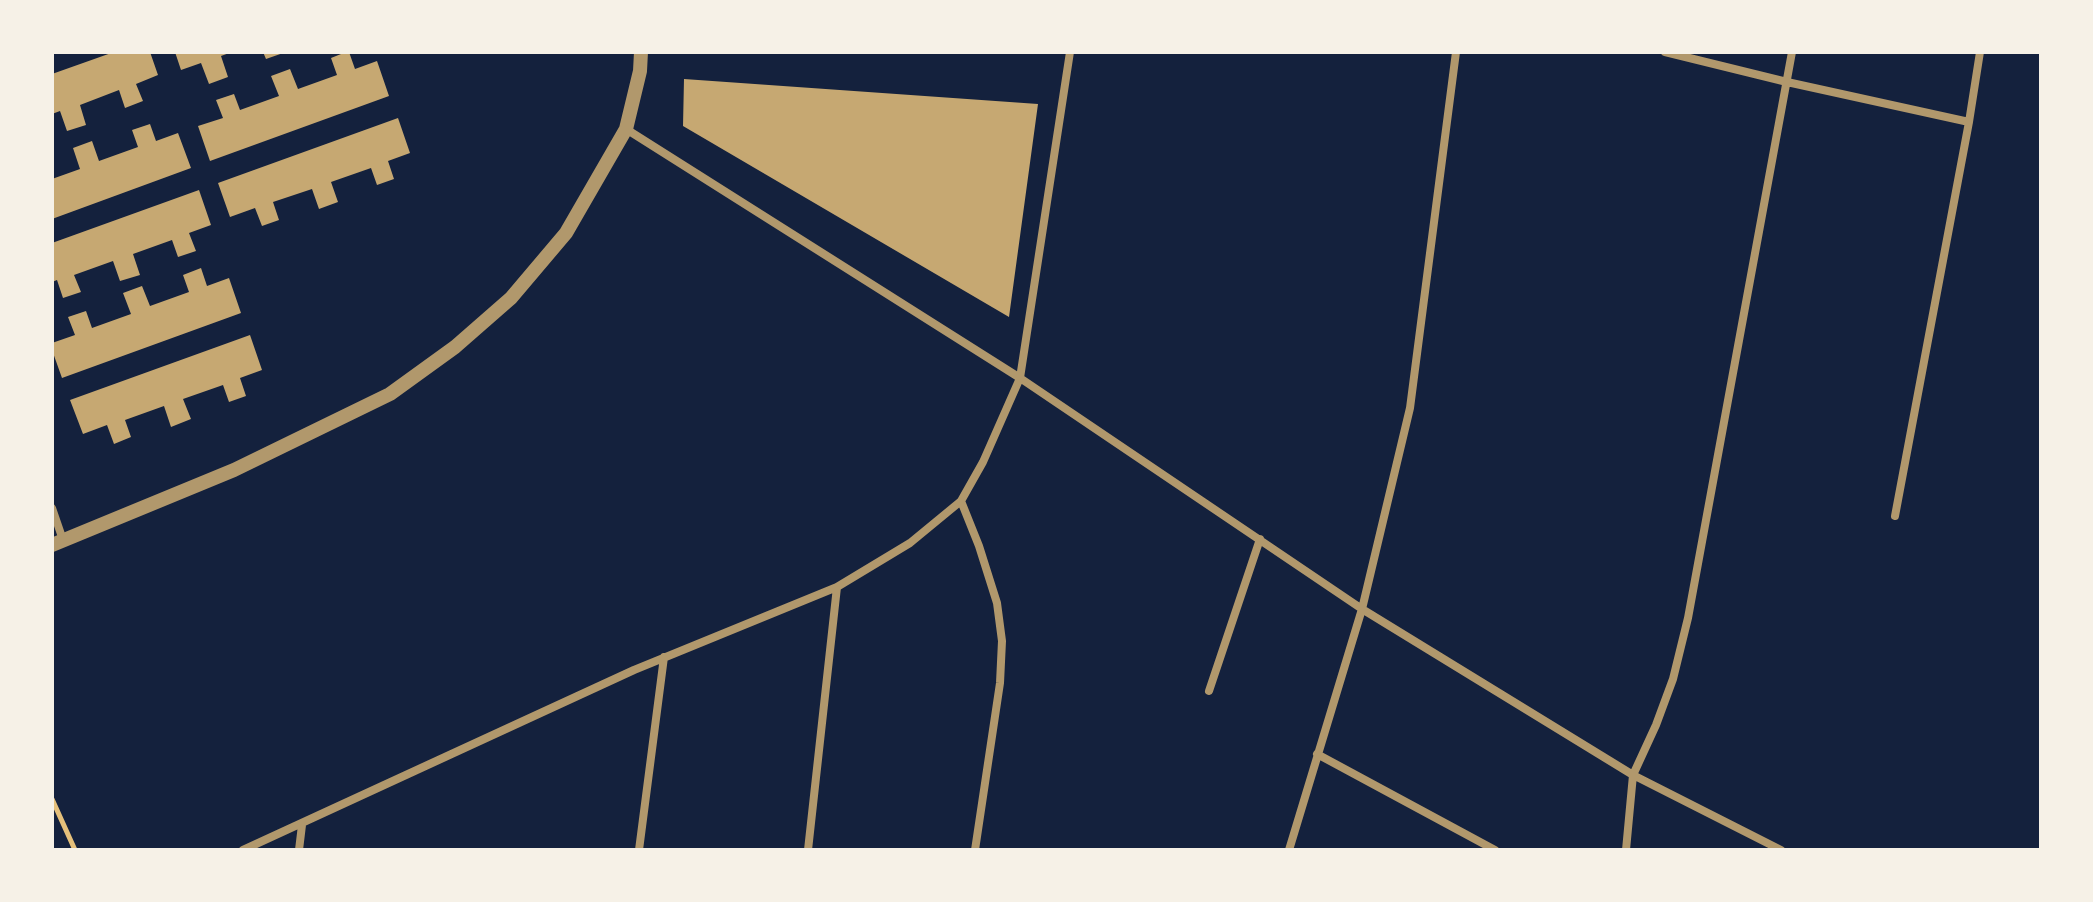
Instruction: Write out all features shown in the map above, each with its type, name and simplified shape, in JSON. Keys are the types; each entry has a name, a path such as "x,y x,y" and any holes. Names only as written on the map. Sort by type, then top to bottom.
{"street":[{"path":"52,508 58,542 234,470 390,394 455,347 511,298 566,233 626,129 640,71 641,52"},
{"path":"243,850 664,657 837,587 910,543 961,501 983,462 1020,378 1070,52"},
{"path":"1289,850 1362,609 1410,408 1456,52"},
{"path":"1665,52 1969,122"},
{"path":"1626,850 1633,775 1673,679 1688,618 1792,52"},
{"path":"1895,516 1980,52"},
{"path":"626,129 1020,378 1362,609 1633,775 1781,850"},
{"path":"961,501 997,603 1002,641 1000,683 975,850"},
{"path":"1209,691 1260,539"},
{"path":"808,850 837,587"},
{"path":"639,850 664,657"},
{"path":"1317,754 1495,850"},
{"path":"299,850 302,825"}],"path":[{"path":"52,799 75,850"}],"building":[{"path":"114,52 150,52 158,75 136,84 143,101 125,108 119,90 80,105 86,125 67,131 60,111 52,114 52,74"},
{"path":"175,52 232,52 221,56 228,77 209,84 201,63 181,70"},
{"path":"263,52 286,52 266,59"},
{"path":"349,52 355,69 377,61 389,96 210,161 198,126 223,118 216,100 234,94 240,110 279,96 271,76 290,69 298,89 337,75 331,58"},
{"path":"684,79 1038,104 1009,317 683,126"},
{"path":"398,118 410,153 388,161 394,179 377,185 371,168 331,182 338,202 319,209 312,189 273,202 279,220 262,226 255,208 230,217 218,183"},
{"path":"150,124 156,141 178,133 191,168 52,219 52,179 80,169 73,148 92,141 99,161 138,147 132,130"},
{"path":"199,190 211,225 189,233 196,251 178,257 172,240 133,254 140,275 120,281 113,261 74,275 81,292 63,298 57,280 52,282 52,243"},
{"path":"201,268 207,286 229,278 241,313 62,378 52,343 75,335 68,317 86,311 92,328 131,314 123,293 142,286 150,306 189,292 183,275"},
{"path":"250,335 262,370 240,378 246,396 229,402 223,385 183,399 191,419 171,427 164,406 125,420 131,437 114,444 107,425 83,434 70,400"}]}
